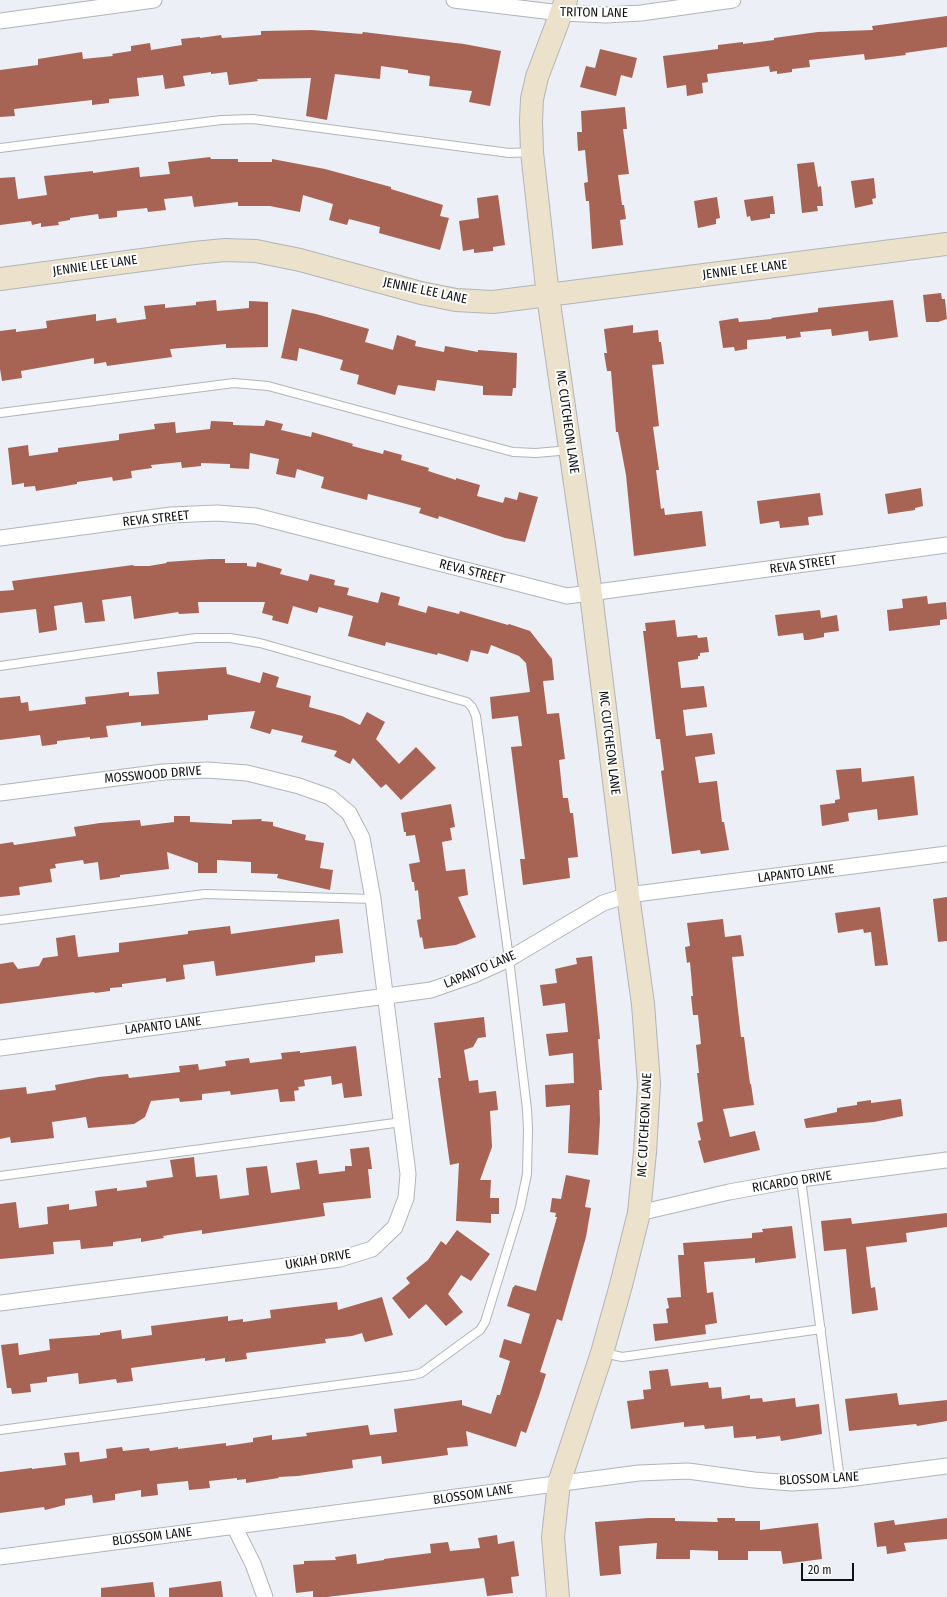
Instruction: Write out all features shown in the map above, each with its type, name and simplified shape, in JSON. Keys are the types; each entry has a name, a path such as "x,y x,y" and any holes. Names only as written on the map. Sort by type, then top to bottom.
{"street":[{"path":"0,21 154,0"},
{"name":"TRITON LANE","path":"454,0 564,6 606,15 641,13 733,0"},
{"name":"MC CUTCHEON LANE","path":"558,1597 553,1537 559,1483 602,1353 622,1285 639,1213 645,1152 648,1084 643,1004 591,594 548,296 532,152 532,99 537,77 564,6"},
{"name":"JENNIE LEE LANE","path":"0,279 194,253 225,250 256,251 300,260 421,293 456,300 493,302 947,244"},
{"name":"REVA STREET","path":"0,538 171,515 217,514 256,516 567,596 591,594 947,545"},
{"name":"MOSSWOOD DRIVE","path":"0,793 163,772 207,770 247,773 299,786 330,797 349,813 362,838 373,899 386,997"},
{"name":"LAPANTO LANE","path":"0,1048 431,990 474,975 509,959 603,903 628,895 947,854"},
{"name":"UKIAH DRIVE","path":"0,1303 340,1259 372,1249 395,1227 406,1198 408,1174 386,997"},
{"name":"RICARDO DRIVE","path":"639,1213 729,1192 801,1179 947,1160"},
{"name":"BLOSSOM LANE","path":"0,1557 639,1473 688,1471 754,1480 792,1483 840,1480 947,1466"},
{"path":"234,1526 253,1564 265,1597"}],"lane":[{"path":"0,148 221,120 253,119 509,153 532,152"},
{"path":"0,413 234,382 268,386 513,452 536,453 571,450"},
{"path":"0,666 196,638 230,638 260,643 467,702 472,707 476,716 509,959 527,1109 527,1174 520,1208 507,1254 485,1322 480,1330 421,1373 0,1430"},
{"path":"0,920 205,894 373,899"},
{"path":"0,1176 402,1122"},
{"path":"801,1179 840,1480"},
{"path":"602,1353 622,1357 821,1330"}],"building":[{"path":"947,16 947,47 905,53 906,55 865,60 864,54 809,60 810,67 792,69 792,72 777,74 777,71 770,72 769,66 707,74 708,82 702,83 703,93 687,96 686,85 667,88 663,56 718,49 718,45 743,42 743,44 774,40 774,38 818,32 873,30 872,26"},
{"path":"312,30 362,34 363,32 464,44 501,51 490,106 469,102 472,91 429,86 430,76 408,73 408,70 381,66 380,79 335,74 327,120 306,116 311,78 257,79 258,81 229,85 227,72 211,74 211,72 183,76 185,86 165,89 163,75 137,78 139,96 109,99 109,103 92,105 92,100 14,109 15,116 0,117 0,70 38,65 38,59 82,52 83,59 113,56 112,54 131,51 131,46 150,43 151,50 182,45 181,39 221,35 222,38 261,35 261,31"},
{"path":"600,49 637,58 632,78 621,75 616,96 580,87 586,66 595,68"},
{"path":"625,107 627,129 623,129 629,174 618,175 622,205 624,205 626,219 620,220 623,245 592,249 589,201 586,201 584,183 588,182 585,150 578,151 577,132 582,132 581,111"},
{"path":"210,157 211,159 238,159 238,162 272,162 272,159 325,169 391,187 391,189 443,205 440,216 449,218 440,250 379,233 380,227 349,219 347,225 329,220 333,204 303,195 300,212 270,206 238,206 238,202 194,207 192,196 164,199 166,210 148,212 147,208 117,211 117,217 99,219 98,214 70,218 70,220 58,222 59,225 41,227 41,223 32,225 31,221 0,225 0,178 15,177 18,199 47,195 44,176 93,171 93,173 139,167 140,177 170,174 168,162"},
{"path":"814,162 818,187 821,186 823,206 817,206 818,211 802,213 797,164"},
{"path":"874,178 876,198 872,199 873,204 855,208 851,181"},
{"path":"498,195 505,245 493,247 493,251 474,253 474,249 463,251 459,221 479,218 477,198"},
{"path":"773,196 775,214 770,214 770,218 751,221 750,216 747,217 744,200"},
{"path":"717,197 720,218 716,219 716,224 698,228 694,201"},
{"path":"941,293 942,299 945,299 947,319 938,322 926,322 923,295"},
{"path":"216,300 217,311 249,308 249,301 268,302 268,347 226,348 226,344 170,349 172,357 107,366 106,362 94,364 94,358 21,371 22,378 2,381 0,369 0,331 16,329 16,332 47,328 46,321 96,314 96,321 116,318 117,323 146,319 144,306 165,304 165,308 196,305 196,302"},
{"path":"893,300 898,337 869,341 868,331 832,336 831,329 800,332 801,337 786,339 786,336 747,340 747,349 735,351 734,347 723,348 719,321 738,318 739,322 772,319 771,318 818,312 818,308"},
{"path":"292,309 369,329 365,342 393,350 397,335 416,341 415,346 444,352 445,346 478,352 478,350 517,353 516,388 513,388 512,396 483,395 483,386 437,380 435,391 398,385 395,395 357,384 359,375 340,370 343,360 299,348 297,361 281,358"},
{"path":"633,325 633,333 658,330 659,342 661,342 664,364 652,365 659,426 653,427 659,470 656,470 661,509 664,508 665,515 702,511 706,546 634,556 626,475 618,432 616,432 611,371 607,371 604,353 607,353 604,329"},
{"path":"266,420 283,424 281,430 311,437 312,432 353,444 352,446 383,454 384,450 402,455 401,460 429,468 428,471 456,480 456,478 480,485 477,496 503,503 505,497 517,500 519,492 538,497 525,542 505,538 439,516 438,519 419,513 421,508 399,502 368,494 367,500 321,488 324,477 297,469 295,478 276,474 279,459 250,453 249,469 230,468 230,464 201,463 201,466 182,468 181,462 151,465 152,468 131,471 132,478 113,481 112,477 77,482 77,484 36,491 35,486 24,487 24,483 12,485 8,448 28,445 29,456 58,452 58,448 119,440 119,434 155,429 154,424 175,422 176,433 210,429 211,421 233,422 233,425 264,426"},
{"path":"921,488 923,506 915,508 915,510 888,514 885,494"},
{"path":"820,493 823,515 808,517 809,525 780,528 779,521 760,524 757,501"},
{"path":"225,559 225,563 247,563 247,566 256,567 257,562 282,569 280,574 308,581 310,574 335,580 334,585 349,588 347,595 378,603 381,592 400,597 398,605 426,613 428,606 459,614 460,611 530,631 552,659 554,680 543,681 547,714 559,713 565,759 559,760 563,798 568,798 570,813 573,813 578,857 568,858 570,878 523,885 520,859 525,859 511,747 522,746 518,716 492,719 490,697 530,692 526,663 519,656 491,645 488,654 471,650 468,662 438,653 437,655 386,642 385,646 348,636 353,616 319,607 317,613 293,606 288,624 272,620 273,616 262,613 265,602 198,602 199,613 179,614 178,612 134,619 131,596 102,600 105,621 85,623 82,602 54,606 57,630 39,633 36,609 0,613 0,591 14,590 12,581 133,565 149,566 167,563 166,562"},
{"path":"927,596 928,604 946,602 947,619 940,620 940,625 889,631 887,610 903,608 902,599"},
{"path":"820,610 821,618 837,615 839,631 824,633 824,637 808,640 804,640 803,633 778,636 775,615"},
{"path":"675,620 677,637 697,635 698,638 707,637 709,652 700,653 698,659 678,662 681,688 704,686 707,707 683,710 686,736 712,733 715,754 695,757 699,783 717,781 722,822 724,822 729,850 701,854 700,850 672,854 661,771 664,770 660,739 656,739 643,631 646,631 645,623"},
{"path":"226,667 227,674 260,683 263,672 279,677 276,687 311,696 309,707 342,716 360,725 367,712 385,722 376,739 399,764 416,747 436,768 401,800 386,784 381,788 353,758 350,764 334,756 337,751 301,742 303,736 272,729 270,734 250,728 255,711 208,715 208,720 141,726 141,722 106,726 108,737 90,739 90,737 57,741 57,744 42,746 40,735 0,740 0,698 20,696 21,703 28,702 29,711 86,704 85,697 129,692 129,696 159,694 157,672"},
{"path":"861,768 862,782 914,776 918,815 878,820 877,809 848,813 849,821 822,826 820,805 835,803 835,800 840,799 836,770"},
{"path":"451,804 455,827 450,828 452,840 442,842 446,871 465,869 468,895 458,897 476,937 456,945 424,949 422,937 420,938 417,920 421,919 418,890 415,891 409,864 420,862 415,835 406,836 401,813"},
{"path":"174,816 190,816 190,822 232,824 232,820 262,819 261,821 273,822 273,826 306,835 305,840 324,843 320,868 333,870 330,890 277,878 278,874 251,873 251,862 217,860 217,873 198,873 198,863 167,852 169,869 120,875 120,877 100,880 98,862 84,864 83,860 55,864 56,868 50,869 52,882 19,887 20,895 0,897 0,844 13,842 14,845 76,836 74,827 100,823 140,820 141,826 174,822"},
{"path":"947,897 947,941 938,942 933,899"},
{"path":"880,907 888,965 875,966 871,932 864,933 863,929 838,933 835,913"},
{"path":"339,919 343,953 315,956 315,962 216,976 214,961 183,965 185,979 166,982 166,978 122,984 122,987 110,988 110,991 0,1004 0,964 13,962 18,969 39,966 43,958 58,956 56,938 75,935 78,957 119,952 119,943 188,934 188,931 230,926 231,934"},
{"path":"723,919 725,937 741,935 744,956 732,957 741,1037 744,1037 754,1105 723,1109 730,1137 755,1131 760,1150 704,1163 698,1141 701,1140 697,1123 703,1121 697,1073 699,1073 696,1045 701,1044 698,1015 693,1015 690,962 687,963 685,947 690,946 687,923"},
{"path":"592,956 600,1039 598,1039 602,1090 599,1090 600,1120 598,1155 568,1153 570,1105 546,1107 545,1085 574,1083 573,1053 549,1056 546,1034 568,1032 565,1003 543,1006 540,985 557,983 555,969 577,964 576,958"},
{"path":"484,1017 486,1037 478,1038 473,1047 464,1050 469,1081 478,1080 479,1093 496,1091 498,1110 490,1111 492,1147 480,1180 491,1180 490,1198 499,1198 499,1214 491,1214 491,1223 456,1221 459,1163 450,1165 438,1078 441,1078 434,1023"},
{"path":"356,1046 362,1096 344,1098 342,1083 332,1085 331,1076 304,1080 305,1086 298,1087 299,1090 294,1091 295,1101 280,1102 278,1089 231,1095 230,1091 202,1094 202,1100 180,1102 179,1098 151,1101 145,1117 134,1124 88,1128 86,1117 52,1122 54,1138 11,1143 10,1137 0,1139 0,1090 26,1087 27,1094 56,1090 55,1085 99,1077 128,1074 129,1078 180,1072 179,1066 198,1064 199,1070 226,1066 225,1061 249,1058 250,1063 282,1059 281,1053 300,1051 300,1053"},
{"path":"901,1099 903,1116 874,1122 806,1128 804,1119 837,1112 837,1108 857,1105 857,1102 871,1100 871,1103"},
{"path":"369,1147 372,1169 368,1169 371,1198 323,1203 325,1216 202,1234 202,1230 163,1236 164,1238 141,1242 141,1238 113,1242 113,1246 81,1249 80,1240 53,1242 54,1254 0,1259 0,1204 16,1202 19,1228 48,1224 47,1207 69,1204 69,1210 97,1206 95,1191 117,1188 117,1191 147,1187 146,1181 173,1177 170,1160 194,1157 196,1177 217,1175 220,1199 249,1195 246,1168 267,1166 271,1193 300,1189 296,1163 317,1160 319,1174 345,1171 345,1166 352,1166 350,1149"},
{"path":"566,1175 590,1180 585,1207 591,1208 586,1237 562,1321 557,1319 540,1372 546,1374 540,1393 526,1433 521,1431 516,1447 466,1431 468,1446 447,1448 448,1455 382,1464 381,1456 352,1460 353,1468 298,1476 278,1477 279,1478 246,1483 246,1479 237,1480 237,1478 209,1481 210,1488 189,1490 188,1481 157,1484 158,1495 141,1497 141,1490 115,1494 115,1500 93,1503 92,1495 65,1499 65,1505 45,1510 44,1507 0,1513 0,1472 66,1465 64,1453 79,1452 80,1462 107,1458 106,1449 122,1447 123,1451 149,1448 150,1451 226,1443 226,1446 253,1442 253,1438 272,1435 272,1440 307,1436 306,1433 368,1425 370,1435 397,1432 394,1409 462,1400 462,1405 491,1414 497,1395 500,1395 510,1361 499,1357 504,1339 521,1344 530,1314 507,1306 515,1285 536,1291 557,1217 555,1217 556,1213 550,1212 552,1198 561,1199"},
{"path":"947,1213 947,1227 906,1233 907,1242 866,1247 871,1288 875,1287 878,1310 852,1314 846,1249 824,1251 821,1221 851,1218 852,1224"},
{"path":"792,1226 796,1258 755,1263 755,1258 704,1262 707,1293 713,1292 717,1323 705,1325 706,1334 655,1341 653,1324 668,1323 666,1309 669,1308 667,1298 681,1297 678,1255 684,1255 683,1243 752,1238 752,1233 763,1232 762,1229"},
{"path":"457,1230 490,1254 471,1281 461,1275 448,1294 463,1312 446,1326 426,1304 409,1319 392,1298 410,1283 406,1278 428,1260 441,1241 446,1245"},
{"path":"382,1297 393,1335 365,1342 362,1333 352,1336 325,1339 326,1343 246,1353 247,1359 225,1362 225,1358 205,1361 205,1358 131,1368 133,1381 117,1383 116,1379 79,1384 78,1373 47,1377 47,1382 30,1384 31,1392 12,1394 11,1388 7,1388 1,1345 18,1343 19,1355 50,1350 49,1339 100,1335 100,1333 121,1330 122,1339 152,1335 151,1326 228,1316 228,1321 243,1319 243,1322 271,1318 270,1310 337,1302 338,1310"},
{"path":"668,1369 671,1386 708,1382 709,1388 721,1387 722,1399 750,1395 750,1399 762,1398 763,1402 795,1398 796,1407 819,1404 822,1434 781,1441 780,1436 756,1439 756,1436 734,1438 733,1426 705,1429 704,1425 684,1427 684,1422 631,1429 627,1401 644,1399 643,1390 651,1389 649,1371"},
{"path":"897,1393 899,1405 947,1400 947,1421 917,1426 916,1424 849,1431 845,1399"},
{"path":"648,1518 675,1518 675,1521 718,1522 717,1518 735,1518 735,1521 760,1521 760,1530 818,1523 822,1559 783,1564 781,1551 748,1551 748,1560 718,1560 718,1551 690,1550 690,1559 656,1559 657,1543 619,1546 621,1574 600,1576 595,1522"},
{"path":"947,1518 947,1539 904,1543 906,1551 887,1554 886,1546 877,1547 874,1523 894,1520 895,1525"},
{"path":"497,1535 498,1544 514,1541 519,1576 511,1577 513,1593 487,1596 484,1578 327,1597 313,1597 313,1591 296,1593 293,1565 304,1564 304,1561 336,1560 335,1557 356,1554 357,1564 431,1553 430,1544 448,1542 450,1551 480,1548 478,1538"},
{"path":"221,1581 223,1597 169,1597 169,1588"},
{"path":"153,1582 155,1597 101,1597 101,1588"}]}
